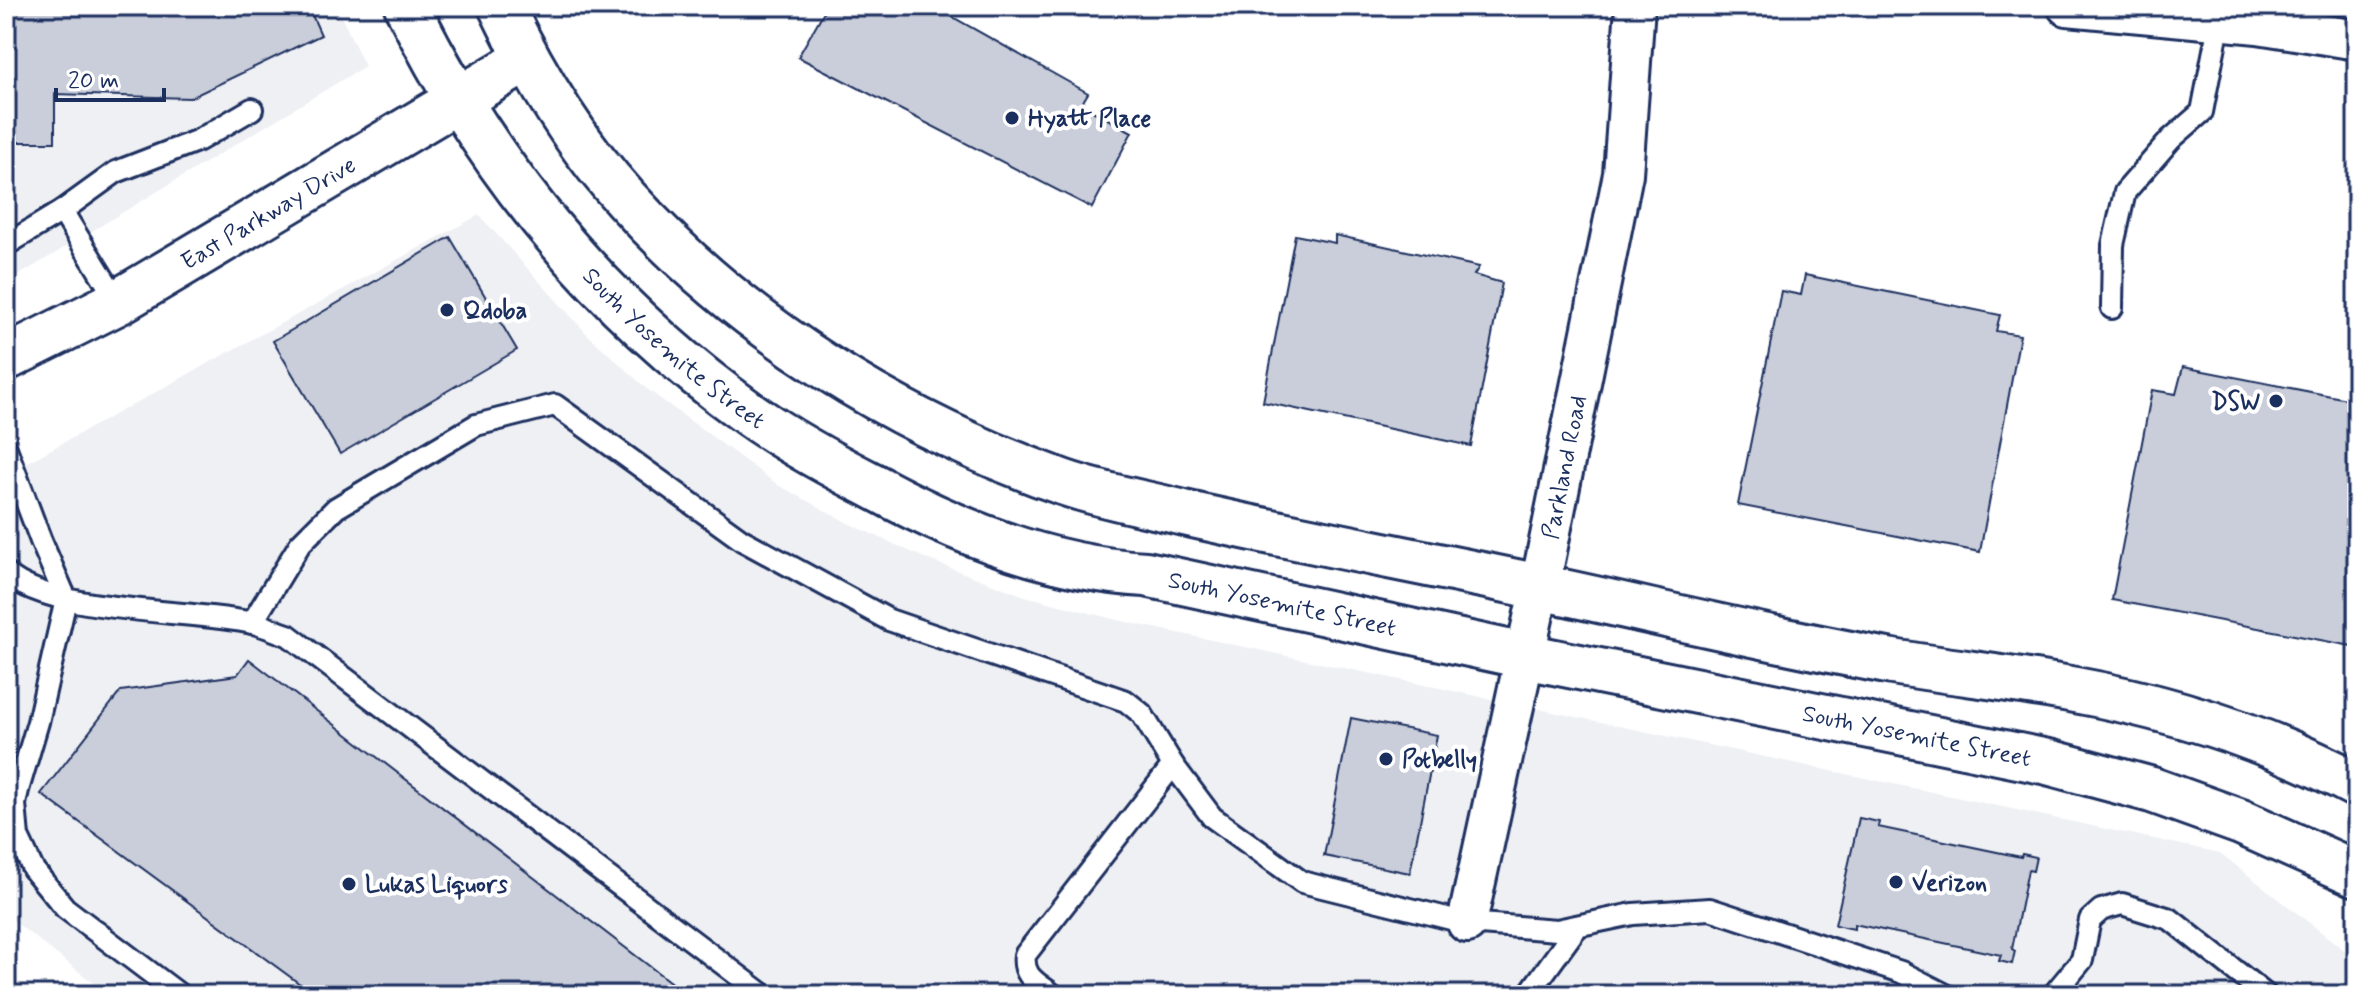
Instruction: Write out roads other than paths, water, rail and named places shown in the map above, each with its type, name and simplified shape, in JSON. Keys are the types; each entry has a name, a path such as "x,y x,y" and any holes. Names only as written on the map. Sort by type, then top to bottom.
{"main road":[{"name":"South Yosemite Street","path":"407,6 456,101 498,162 551,230 614,301 686,365 753,416 903,503 969,532 1036,555 1124,573 1146,574 1525,656 2048,762 2152,790 2241,822 2357,874"},
{"path":"501,6 527,59 572,129 623,196 671,246 795,348 862,389 994,455 1067,484 1250,528 1540,586 1892,662 2070,689 2155,707 2239,732 2321,766 2357,785"},
{"name":"East Parkway Drive","path":"6,358 118,302 527,59"}],"street":[{"name":"Parkland Road","path":"1467,923 1540,586 1623,174 1635,6"},
{"path":"2067,6 2221,13 2357,40"}],"lane":[{"path":"2112,308 2113,245 2125,192 2171,139 2202,112 2221,13"},
{"path":"6,245 62,211 116,172 199,140 252,109"},
{"path":"62,211 118,302"},
{"path":"252,623 300,544 336,508 476,425 555,405 742,540 889,620 1126,701 1142,714 1173,765 1212,817 1302,882 1467,923 1557,930 1633,914 1710,909 1901,972 1946,995"},
{"path":"6,448 66,599 38,722 15,804 18,837 33,869 65,908 180,995"},
{"path":"6,573 33,591 66,599 252,623 288,635 764,995"},
{"path":"1053,995 1027,974 1023,967 1025,955 1173,765"},
{"path":"2053,995 2082,960 2090,920 2101,910 2122,904 2170,919 2266,995"},
{"path":"1528,995 1577,927"}],"place":[{"name":"Hyatt Place","path":"1012,118"},
{"name":"Qdoba","path":"447,310"},
{"name":"DSW","path":"2276,401"},
{"name":"Potbelly","path":"1386,759"},
{"name":"Verizon","path":"1896,882"},
{"name":"Lukas Liquors","path":"349,884"}]}
